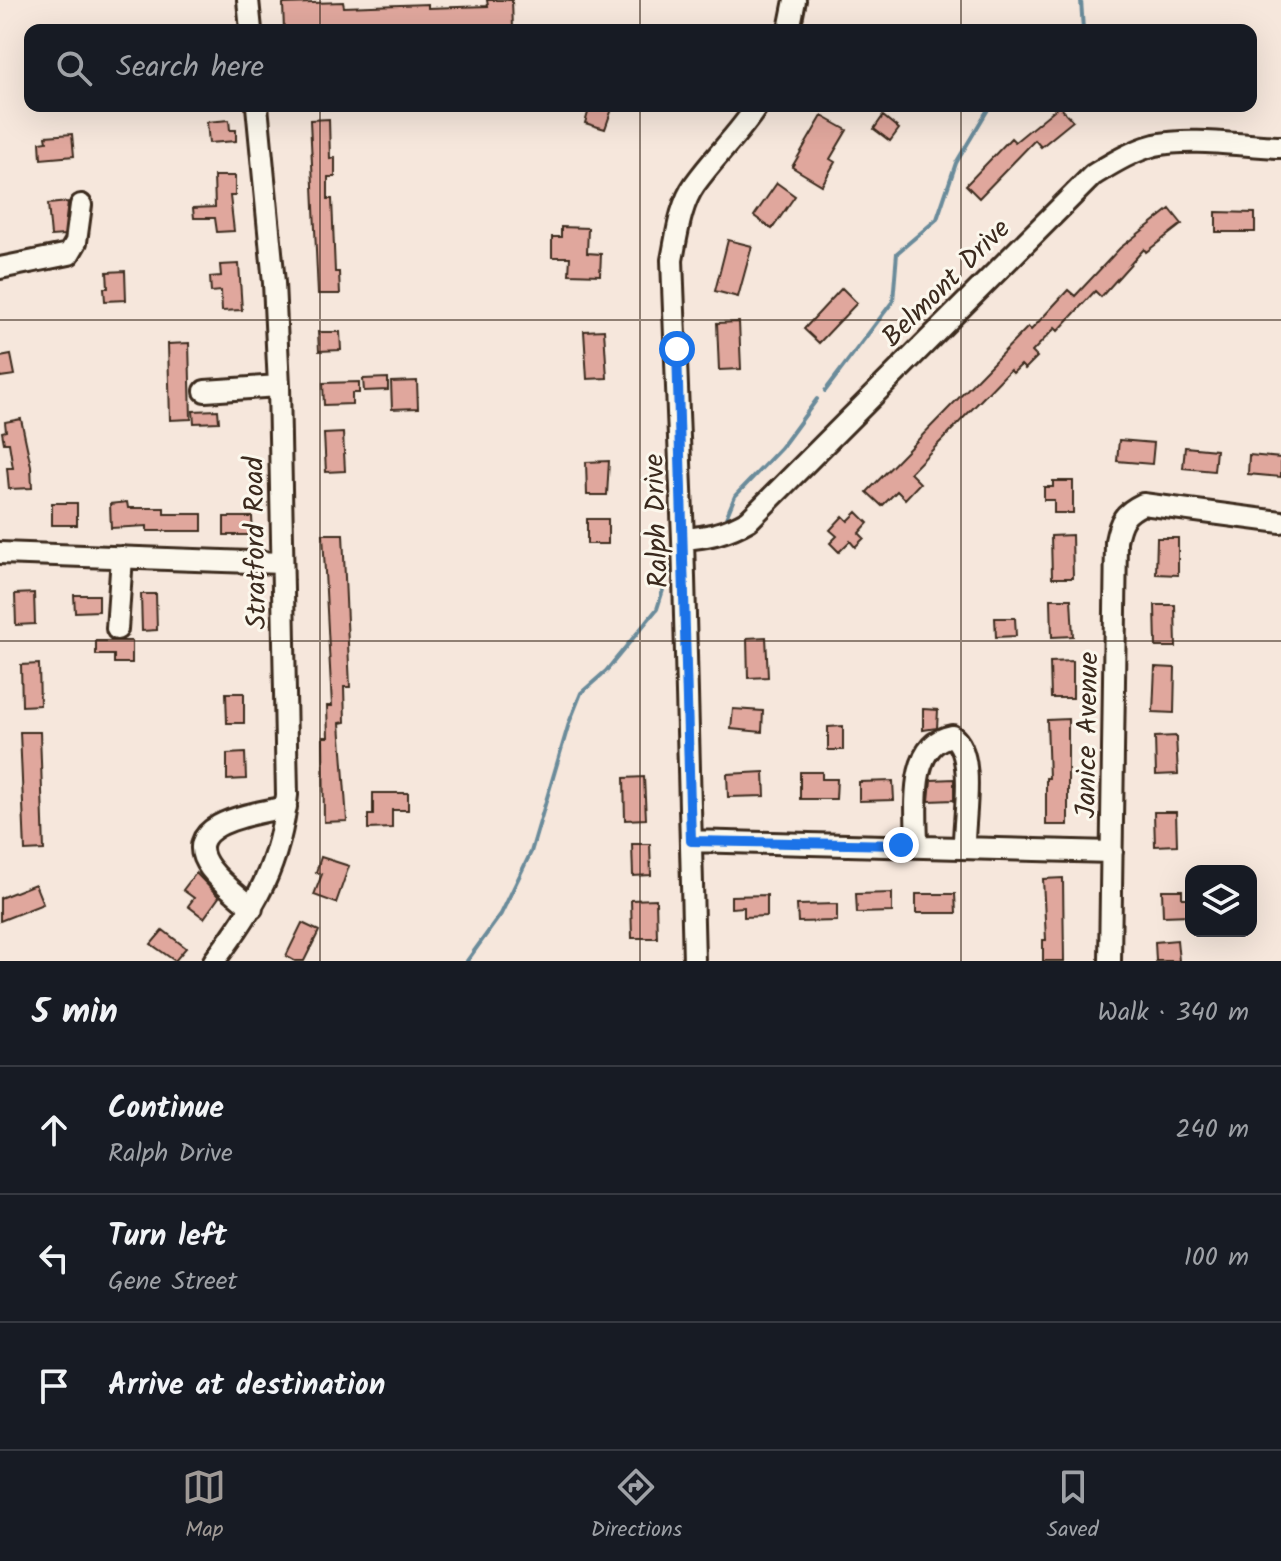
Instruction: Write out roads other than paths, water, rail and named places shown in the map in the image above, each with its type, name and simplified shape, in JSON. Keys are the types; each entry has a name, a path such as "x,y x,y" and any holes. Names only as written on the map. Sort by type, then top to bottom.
{"street":[{"path":"248,0 250,24"},
{"path":"790,24 795,0"},
{"name":"Stratford Road","path":"214,961 252,908 265,884 286,807 279,386 274,283 258,112"},
{"name":"Ralph Drive","path":"694,961 672,260 680,219 694,185 740,132 753,112"},
{"name":"Belmont Drive","path":"683,539 716,535 733,530 749,520 1093,175 1127,155 1158,145 1188,143 1281,147"},
{"path":"0,268 69,254 76,242 81,205"},
{"path":"205,391 279,386"},
{"name":"Janice Avenue","path":"1110,961 1116,541 1126,512 1143,504 1161,505 1281,522"},
{"path":"0,553 282,563"},
{"path":"117,629 122,557"},
{"path":"917,846 922,757 941,738 952,736 963,749 965,767 964,847"},
{"path":"252,908 208,866 203,853 204,842 212,828 227,820 286,807"},
{"path":"691,841 1112,852"}],"waterway":[{"path":"1081,0 1083,24"},
{"path":"825,391 893,301 897,253 937,219 956,163 986,112"},
{"path":"726,518 735,496 781,448 817,399"},
{"path":"467,961 501,914 531,852 569,723 581,693 606,671 657,609 670,568"}]}
